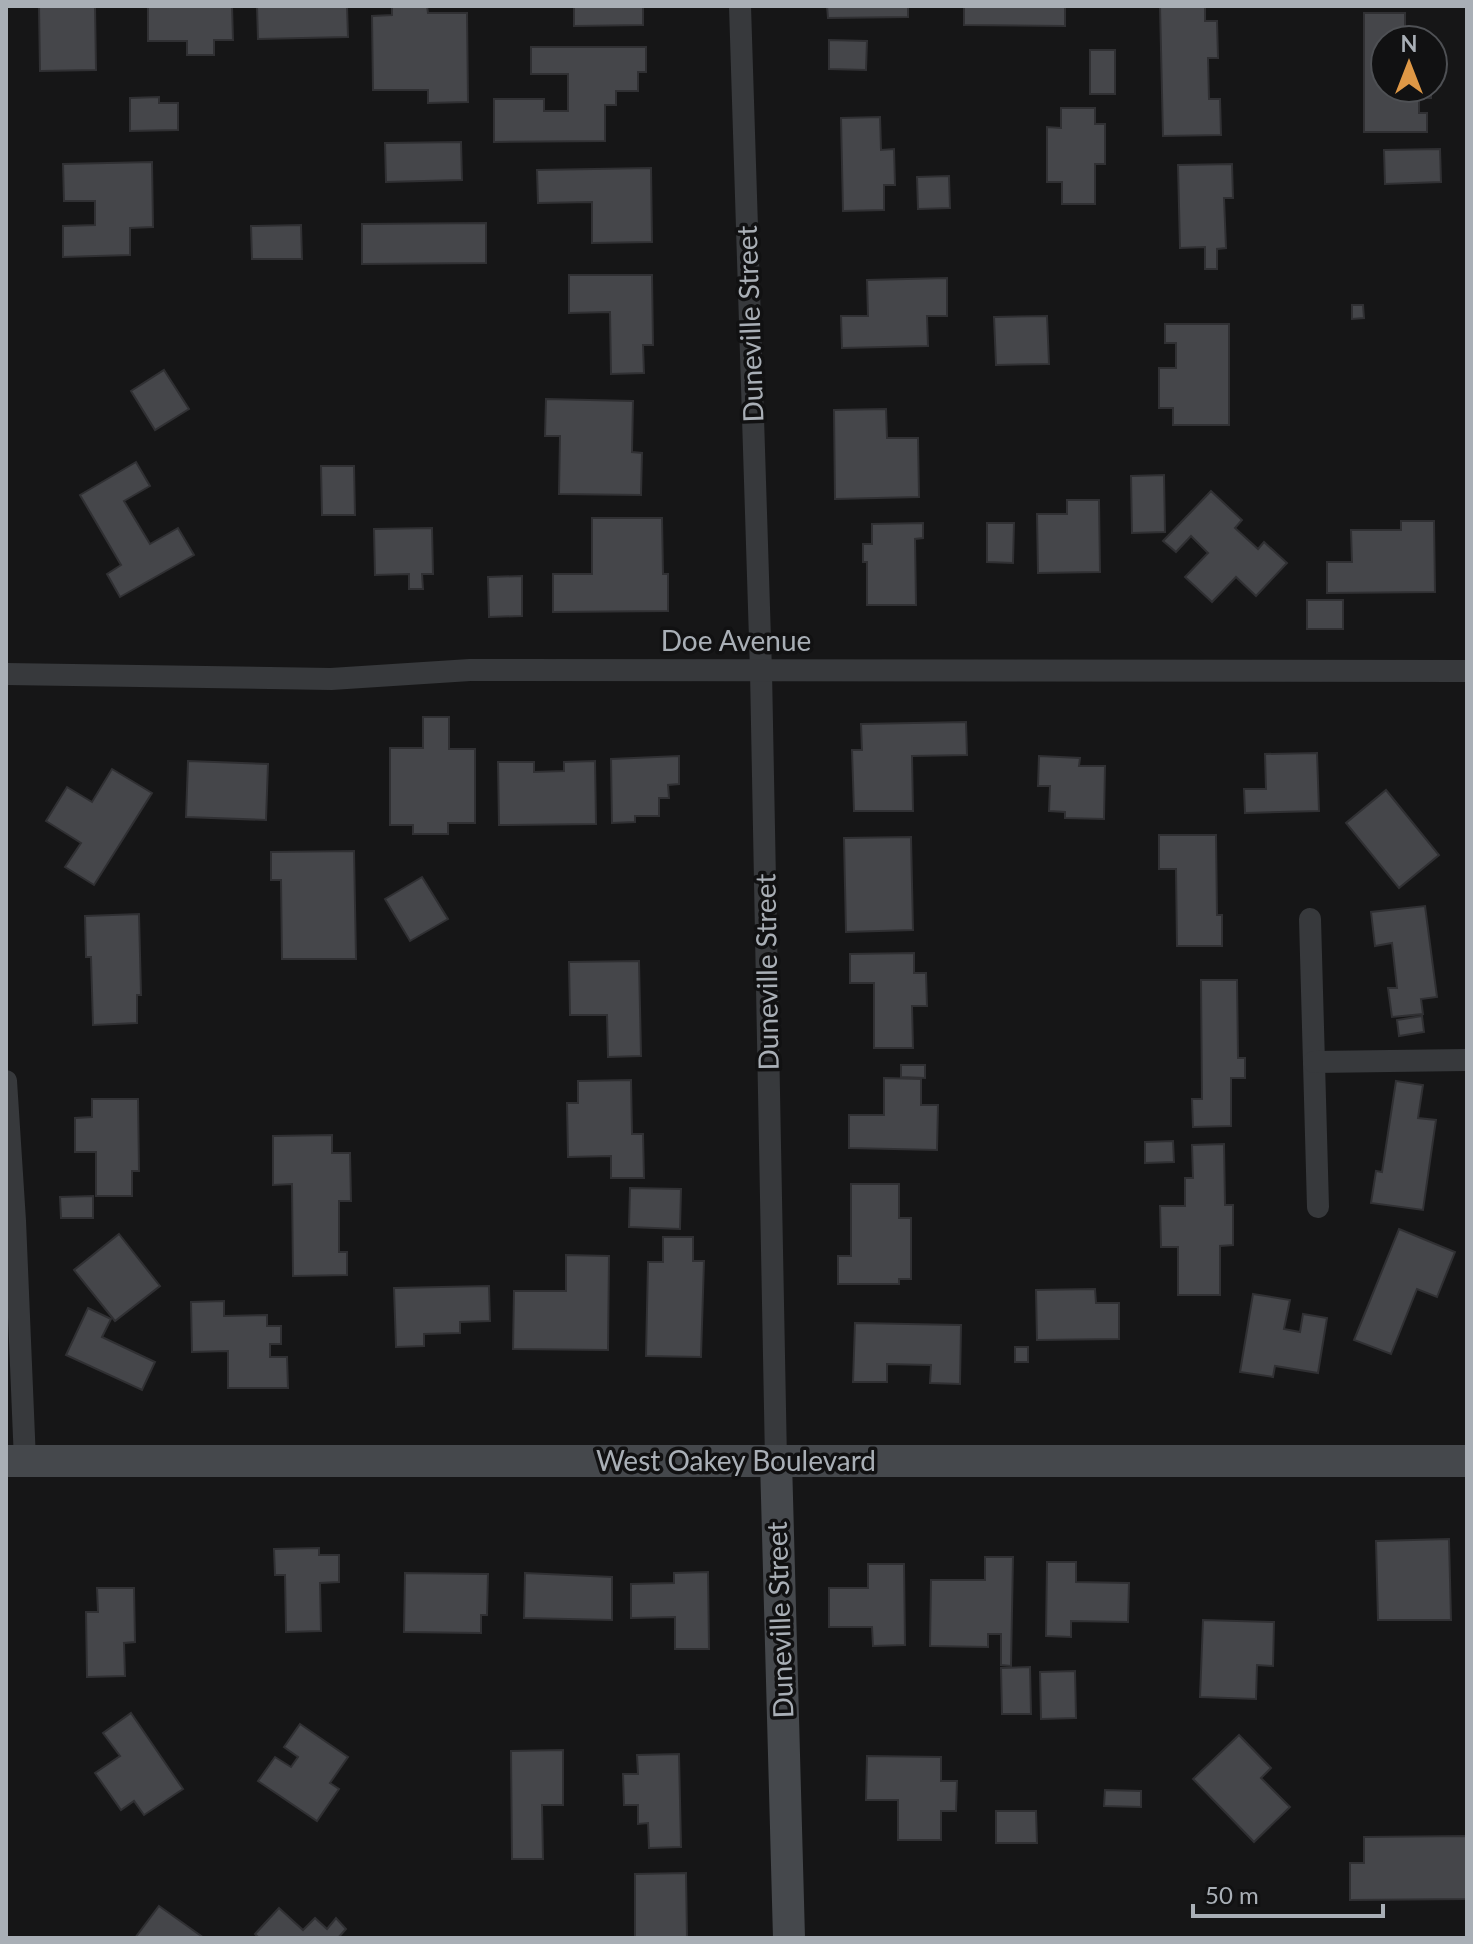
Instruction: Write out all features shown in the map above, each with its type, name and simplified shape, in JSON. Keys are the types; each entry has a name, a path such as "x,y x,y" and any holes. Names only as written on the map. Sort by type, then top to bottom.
{"main road":[{"name":"West Oakey Boulevard","path":"15,1461 1467,1461"},
{"name":"Duneville Street","path":"776,1461 789,1938"}],"street":[{"name":"Duneville Street","path":"740,6 761,671 776,1461"},
{"name":"Doe Avenue","path":"6,674 331,679 470,670 1467,671"},
{"path":"1310,919 1318,1207"},
{"path":"1314,1062 1467,1060"},
{"path":"6,1081 15,1221 15,1461"}],"building":[{"path":"39,6 95,6 96,70 40,71"},
{"path":"148,6 232,6 233,40 214,40 214,55 187,55 187,41 148,41"},
{"path":"257,6 347,6 348,37 258,39"},
{"path":"392,6 427,6 428,13 467,13 468,102 428,103 428,90 373,90 372,16 392,15"},
{"path":"574,6 643,6 643,25 574,26"},
{"path":"827,6 908,6 908,17 828,18"},
{"path":"964,6 1065,6 1065,26 964,25"},
{"path":"1160,6 1205,6 1205,21 1217,21 1218,58 1208,58 1209,99 1220,99 1221,135 1163,136"},
{"path":"1364,13 1405,13 1405,24 1369,24 1369,104 1419,104 1419,113 1427,113 1427,132 1364,132"},
{"path":"829,40 867,41 866,70 829,69"},
{"path":"531,47 646,47 646,72 638,72 638,91 616,91 616,105 605,105 605,141 494,142 494,99 544,99 544,111 568,111 568,74 531,74"},
{"path":"1090,50 1115,50 1115,94 1090,94"},
{"path":"159,97 159,103 178,103 178,130 130,131 130,98"},
{"path":"1061,108 1095,108 1095,124 1105,124 1105,164 1095,164 1095,204 1062,204 1062,182 1047,182 1047,127 1061,128"},
{"path":"880,117 881,150 894,149 895,185 884,185 884,210 843,211 841,118"},
{"path":"461,142 462,180 386,182 385,143"},
{"path":"1440,149 1441,182 1385,184 1384,150"},
{"path":"152,162 153,227 130,228 130,255 63,257 63,226 95,225 95,201 64,201 63,164"},
{"path":"1232,164 1233,198 1224,198 1226,248 1217,249 1217,269 1205,269 1205,247 1180,248 1178,165"},
{"path":"651,168 652,242 592,243 592,202 538,203 537,170"},
{"path":"949,176 950,208 918,209 917,177"},
{"path":"486,223 486,263 362,264 362,224"},
{"path":"301,225 302,259 252,259 251,226"},
{"path":"569,275 652,275 653,345 643,345 644,373 611,374 610,312 569,313"},
{"path":"947,278 947,316 927,316 928,346 842,348 841,316 868,316 867,280"},
{"path":"1352,305 1363,305 1364,318 1352,319"},
{"path":"1047,316 1049,364 996,365 994,317"},
{"path":"1165,324 1229,324 1229,425 1173,425 1173,408 1159,408 1159,368 1176,368 1176,343 1165,343"},
{"path":"164,370 189,409 155,430 131,391"},
{"path":"546,399 633,401 632,452 642,453 641,495 559,494 560,436 545,436"},
{"path":"886,409 887,438 918,438 919,497 835,499 834,410"},
{"path":"136,462 150,486 124,501 150,544 178,528 194,555 120,597 107,574 121,565 80,495"},
{"path":"321,466 354,466 355,515 322,515"},
{"path":"1164,475 1165,532 1132,533 1131,476"},
{"path":"1211,491 1242,520 1235,528 1258,549 1264,542 1287,563 1256,596 1236,577 1212,602 1185,577 1208,553 1191,536 1176,552 1163,541"},
{"path":"1067,500 1099,500 1100,572 1038,573 1037,514 1067,514"},
{"path":"592,518 662,518 663,574 668,574 668,611 553,612 553,574 592,574"},
{"path":"1401,521 1434,521 1435,592 1327,593 1327,562 1352,562 1351,530 1401,530"},
{"path":"923,523 923,538 915,539 916,605 867,605 867,562 863,562 863,544 872,544 872,524"},
{"path":"987,523 1014,523 1013,563 987,562"},
{"path":"432,528 433,574 422,574 423,589 409,589 409,574 375,575 374,529"},
{"path":"522,576 522,616 489,617 488,577"},
{"path":"1307,600 1343,600 1343,629 1307,629"},
{"path":"423,717 449,717 449,749 475,749 475,823 448,823 448,834 413,834 413,825 390,825 390,748 423,748"},
{"path":"966,722 967,755 912,756 913,811 854,811 852,750 862,750 861,724"},
{"path":"1317,753 1319,811 1245,813 1244,789 1266,789 1265,754"},
{"path":"679,756 679,784 668,785 669,798 659,798 659,816 635,816 635,822 612,823 611,759"},
{"path":"1039,756 1080,758 1079,766 1105,766 1104,819 1065,818 1065,812 1049,811 1050,786 1038,786"},
{"path":"188,761 268,764 266,820 186,817"},
{"path":"595,761 596,824 499,825 498,762 534,762 534,772 564,771 564,762"},
{"path":"112,769 152,793 94,885 65,867 81,843 46,821 67,787 92,802"},
{"path":"1386,790 1439,855 1399,888 1346,823"},
{"path":"1159,835 1216,835 1217,915 1222,915 1222,946 1177,946 1176,869 1159,869"},
{"path":"911,837 913,930 846,932 844,838"},
{"path":"354,851 356,959 282,959 281,880 271,880 271,852"},
{"path":"422,877 448,919 410,941 385,899"},
{"path":"1425,906 1437,997 1421,999 1423,1014 1392,1017 1388,988 1397,988 1392,943 1375,946 1371,912"},
{"path":"139,914 141,995 137,995 137,1023 93,1025 91,957 86,957 85,916"},
{"path":"914,953 914,973 926,973 927,1006 912,1006 913,1048 874,1048 874,983 850,983 850,954"},
{"path":"639,961 641,1056 608,1057 607,1015 570,1015 569,962"},
{"path":"1201,980 1237,980 1238,1058 1245,1058 1245,1078 1231,1078 1231,1126 1193,1127 1192,1099 1202,1099"},
{"path":"1422,1016 1424,1032 1399,1036 1397,1020"},
{"path":"901,1065 925,1065 925,1078 901,1077"},
{"path":"884,1078 921,1079 921,1105 938,1105 937,1150 849,1148 849,1115 884,1115"},
{"path":"631,1080 632,1134 643,1134 644,1178 611,1178 611,1156 568,1157 567,1103 578,1103 578,1081"},
{"path":"1396,1081 1423,1085 1418,1118 1436,1120 1423,1210 1371,1203 1376,1171 1382,1172"},
{"path":"92,1099 138,1099 139,1171 132,1171 132,1196 96,1196 96,1152 75,1152 75,1118 92,1117"},
{"path":"332,1135 332,1153 350,1153 351,1201 339,1201 339,1252 347,1252 347,1275 293,1276 292,1184 273,1185 273,1136"},
{"path":"1173,1141 1174,1162 1145,1163 1145,1142"},
{"path":"1224,1144 1225,1205 1233,1205 1233,1245 1220,1246 1220,1295 1178,1295 1178,1247 1161,1247 1160,1206 1185,1206 1185,1178 1193,1178 1192,1145"},
{"path":"851,1184 899,1184 899,1218 911,1218 911,1279 899,1279 899,1284 838,1284 838,1256 851,1256"},
{"path":"630,1188 681,1189 680,1229 629,1227"},
{"path":"93,1196 93,1218 61,1218 60,1197"},
{"path":"1399,1229 1455,1252 1437,1297 1417,1289 1391,1354 1354,1340"},
{"path":"119,1234 160,1286 115,1321 74,1270"},
{"path":"663,1237 693,1237 693,1261 704,1261 701,1357 646,1356 648,1262 663,1262"},
{"path":"566,1255 609,1256 608,1350 513,1349 514,1291 566,1291"},
{"path":"489,1286 490,1321 460,1322 460,1333 424,1334 424,1346 396,1347 394,1288"},
{"path":"1095,1289 1096,1303 1119,1303 1119,1339 1037,1340 1036,1290"},
{"path":"1253,1294 1290,1300 1284,1329 1300,1332 1303,1314 1327,1318 1318,1373 1275,1366 1273,1377 1240,1372"},
{"path":"224,1301 224,1316 267,1315 267,1326 281,1326 281,1344 270,1344 270,1357 287,1357 288,1388 228,1388 228,1351 192,1352 191,1302"},
{"path":"88,1308 111,1319 102,1337 155,1362 142,1390 66,1355"},
{"path":"855,1323 961,1325 960,1384 930,1383 931,1365 887,1364 887,1382 853,1382"},
{"path":"1015,1347 1028,1347 1028,1362 1015,1362"},
{"path":"1449,1539 1451,1620 1378,1620 1376,1541"},
{"path":"319,1548 319,1555 339,1555 339,1582 320,1583 321,1631 286,1632 285,1575 275,1575 274,1549"},
{"path":"985,1557 1013,1557 1011,1666 1001,1665 1001,1634 988,1634 988,1647 930,1646 931,1580 985,1580"},
{"path":"1047,1562 1076,1562 1076,1582 1129,1583 1128,1622 1071,1621 1071,1637 1046,1636"},
{"path":"868,1564 904,1564 905,1645 873,1646 872,1627 829,1627 829,1588 868,1588"},
{"path":"708,1572 709,1649 675,1649 675,1617 631,1618 631,1584 674,1583 674,1573"},
{"path":"405,1573 488,1574 487,1615 481,1615 481,1633 404,1632"},
{"path":"525,1573 612,1577 612,1620 524,1618"},
{"path":"97,1588 134,1588 135,1642 124,1643 125,1676 87,1677 86,1612 98,1612"},
{"path":"1203,1620 1274,1622 1273,1666 1257,1665 1256,1699 1200,1697"},
{"path":"1030,1667 1031,1714 1002,1714 1001,1668"},
{"path":"1075,1671 1076,1718 1041,1719 1040,1672"},
{"path":"131,1713 183,1789 144,1815 134,1801 121,1810 95,1773 120,1756 103,1733"},
{"path":"300,1724 348,1757 330,1783 339,1789 317,1821 258,1781 275,1757 291,1767 298,1757 284,1747"},
{"path":"1239,1735 1271,1768 1261,1778 1290,1807 1254,1842 1193,1779"},
{"path":"563,1750 563,1805 542,1805 543,1859 512,1859 511,1751"},
{"path":"679,1754 681,1847 649,1848 648,1823 638,1824 638,1805 624,1805 623,1774 638,1774 637,1755"},
{"path":"867,1756 941,1757 941,1781 957,1781 956,1811 941,1811 941,1840 898,1840 898,1800 866,1800"},
{"path":"1105,1790 1141,1791 1141,1807 1104,1806"},
{"path":"996,1811 1036,1811 1037,1843 996,1843"},
{"path":"1467,1836 1467,1899 1350,1900 1350,1863 1364,1863 1364,1837"},
{"path":"686,1873 687,1938 635,1938 635,1874"},
{"path":"159,1906 204,1938 135,1938"},
{"path":"279,1908 303,1930 315,1918 327,1929 336,1918 346,1929 338,1938 259,1938 255,1934"}]}
